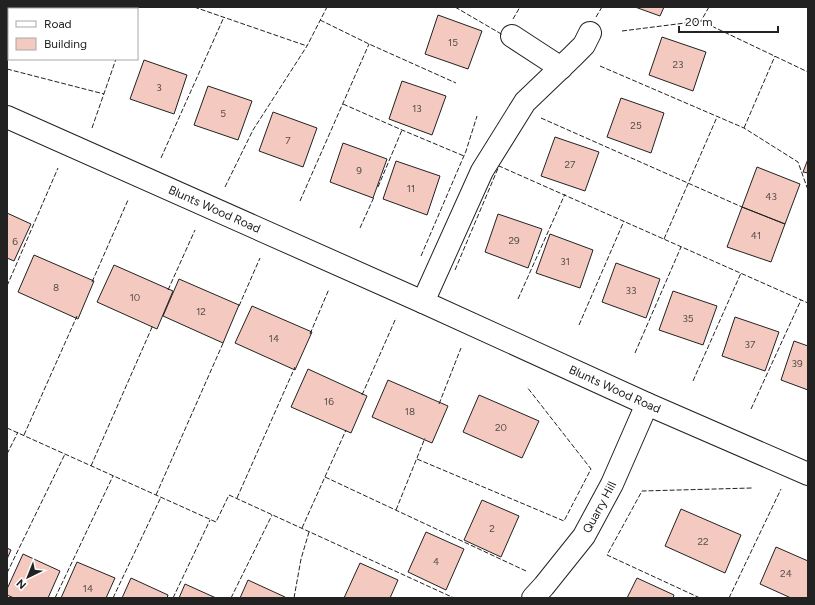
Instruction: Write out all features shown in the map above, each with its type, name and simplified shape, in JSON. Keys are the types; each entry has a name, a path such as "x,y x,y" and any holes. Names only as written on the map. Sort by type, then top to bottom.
{"street":[{"path":"423,302 482,171 525,102 584,45 590,33"},
{"path":"512,36 561,68"},
{"name":"Blunts Wood Road","path":"7,117 423,302 647,404 808,474"},
{"name":"Quarry Hill","path":"533,598 584,536 612,484 647,404"}],"building":[{"path":"7,7 62,7 8,8 7,31"},
{"path":"635,7 664,7 660,16"},
{"path":"438,15 482,31 468,69 425,54"},
{"path":"662,37 706,52 693,91 649,75"},
{"path":"144,60 187,75 174,114 130,99"},
{"path":"402,81 446,96 432,135 389,119"},
{"path":"208,86 252,101 238,140 194,125"},
{"path":"621,98 664,113 651,153 607,137"},
{"path":"273,112 317,128 303,167 259,151"},
{"path":"555,137 599,152 585,191 541,176"},
{"path":"343,143 387,159 373,198 330,182"},
{"path":"808,159 808,173 803,172"},
{"path":"396,161 440,176 427,215 383,199"},
{"path":"757,167 800,184 785,224 742,207"},
{"path":"742,207 785,224 771,262 727,247"},
{"path":"7,213 31,224 14,261 7,258"},
{"path":"498,214 542,229 528,268 485,252"},
{"path":"550,234 593,250 580,288 536,273"},
{"path":"34,255 94,281 78,319 18,292"},
{"path":"616,263 660,279 646,318 602,302"},
{"path":"114,265 173,291 157,329 97,302"},
{"path":"179,279 239,305 223,343 163,316"},
{"path":"673,291 717,306 703,345 659,330"},
{"path":"252,306 312,332 295,370 235,343"},
{"path":"735,317 779,332 765,371 722,356"},
{"path":"794,341 808,346 808,390 781,380"},
{"path":"308,369 367,396 351,433 291,407"},
{"path":"388,380 448,406 432,443 372,417"},
{"path":"479,395 539,421 522,458 463,432"},
{"path":"482,500 519,516 501,557 464,540"},
{"path":"681,509 741,535 725,573 665,546"},
{"path":"426,532 464,549 446,590 408,572"},
{"path":"776,547 808,561 808,598 791,598 760,584"},
{"path":"7,548 11,550 7,559"},
{"path":"23,554 60,571 48,598 14,598 7,595 7,589"},
{"path":"77,562 115,578 106,598 61,598"},
{"path":"360,563 398,580 390,598 344,598"},
{"path":"131,578 168,595 167,598 122,598"},
{"path":"637,578 674,595 673,598 627,598"},
{"path":"248,580 285,597 285,598 240,598"},
{"path":"185,584 216,598 179,598"}],"fence":[{"path":"194,7 307,46"},
{"path":"225,187 253,130 307,46 327,7"},
{"path":"455,7 503,35"},
{"path":"513,19 520,7"},
{"path":"596,17 602,7"},
{"path":"709,7 701,21 808,72"},
{"path":"161,158 224,17"},
{"path":"320,20 456,83"},
{"path":"622,31 701,21"},
{"path":"300,201 369,44"},
{"path":"744,128 775,56"},
{"path":"92,128 116,60"},
{"path":"600,66 744,128 798,162 808,190"},
{"path":"7,69 104,94"},
{"path":"343,104 464,156"},
{"path":"421,256 466,151 477,116"},
{"path":"664,239 717,117"},
{"path":"541,118 742,207"},
{"path":"378,187 402,130"},
{"path":"455,270 499,166 808,303"},
{"path":"7,286 58,168"},
{"path":"518,299 565,194"},
{"path":"360,228 374,197"},
{"path":"92,282 128,200"},
{"path":"579,325 624,221"},
{"path":"168,290 195,230"},
{"path":"635,353 681,247"},
{"path":"239,306 260,258"},
{"path":"693,381 741,273"},
{"path":"310,334 329,289"},
{"path":"751,409 801,300"},
{"path":"24,435 77,316"},
{"path":"362,395 396,318"},
{"path":"91,466 153,325"},
{"path":"156,495 224,341"},
{"path":"439,404 461,348"},
{"path":"237,498 295,367"},
{"path":"417,459 564,521 591,469 527,387"},
{"path":"7,428 216,522 229,495 454,598"},
{"path":"302,528 346,430"},
{"path":"7,454 18,432"},
{"path":"396,510 425,438"},
{"path":"7,573 65,454"},
{"path":"55,598 113,476"},
{"path":"325,477 526,571"},
{"path":"700,598 607,555 642,491 752,488"},
{"path":"729,598 781,489"},
{"path":"113,598 161,497"},
{"path":"231,598 272,515"},
{"path":"173,598 210,520"},
{"path":"294,598 301,559 309,532"}]}
